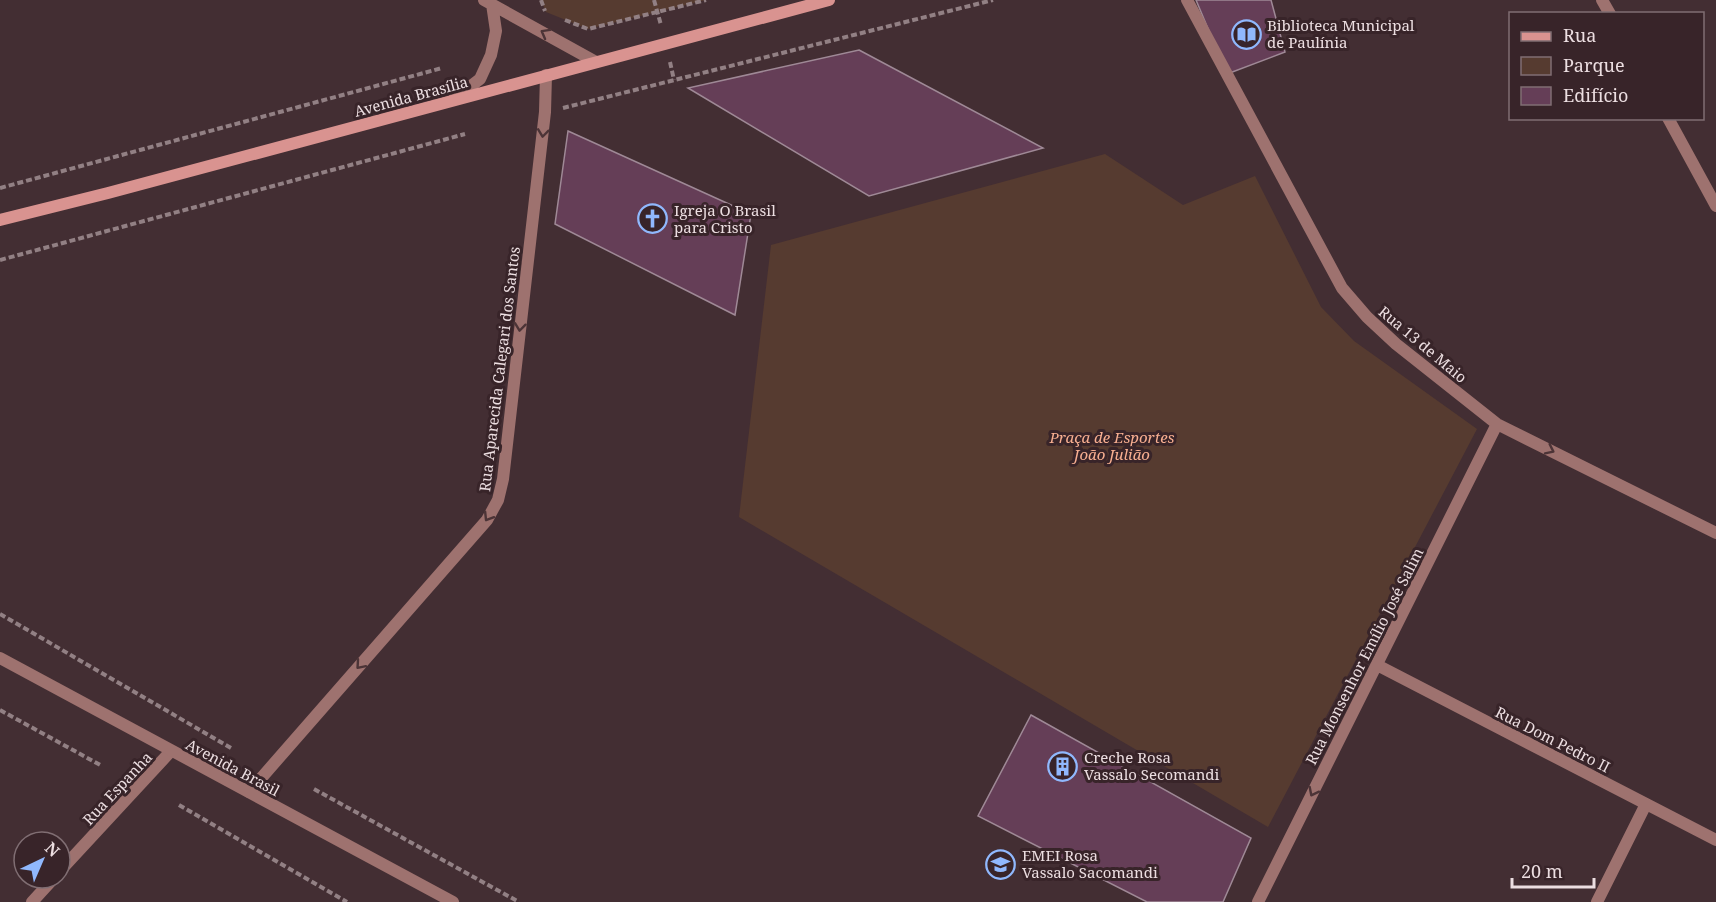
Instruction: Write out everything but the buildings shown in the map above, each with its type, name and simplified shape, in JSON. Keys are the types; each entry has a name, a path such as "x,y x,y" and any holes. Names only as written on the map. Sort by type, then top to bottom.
{"main road":[{"name":"Avenida Brasília","path":"0,219 108,193 829,0"}],"street":[{"name":"Rua 13 de Maio","path":"1187,0 1342,288 1367,316 1396,345 1497,424 1716,532"},
{"path":"490,1 596,62"},
{"path":"454,99 480,79 491,55 496,31 490,1"},
{"name":"Rua Aparecida Calegari dos Santos","path":"249,792 487,520 498,500 545,112 546,75"},
{"path":"1669,120 1716,206"},
{"name":"Rua Monsenhor Emílio José Salim","path":"1258,902 1497,424"},
{"name":"Avenida Brasil","path":"0,658 453,902"},
{"name":"Rua Dom Pedro II","path":"1377,665 1716,840"},
{"name":"Rua Espanha","path":"72,858 171,751"},
{"path":"1597,902 1646,804"},
{"path":"32,902 43,890"}],"path":[{"path":"541,0 546,12"},
{"path":"556,16 588,29 706,0"},
{"path":"545,112 993,0"},
{"path":"0,188 442,68"},
{"path":"0,260 465,134"},
{"path":"0,614 231,748"},
{"path":"0,710 102,766"},
{"path":"314,789 519,902"},
{"path":"178,805 347,902"}],"green space":[{"path":"541,0 706,0 588,29 546,12"},
{"name":"Praça de Esportes João Julião","path":"1105,154 1183,205 1255,176 1321,307 1354,341 1477,429 1268,827 739,517 771,245"}],"place":[{"name":"Biblioteca Municipal de Paulínia","path":"1246,34"},
{"name":"Igreja O Brasil para Cristo","path":"653,219"},
{"name":"Creche Rosa Vassalo Secomandi","path":"1063,766"},
{"name":"EMEI Rosa Vassalo Sacomandi","path":"1001,864"}]}
